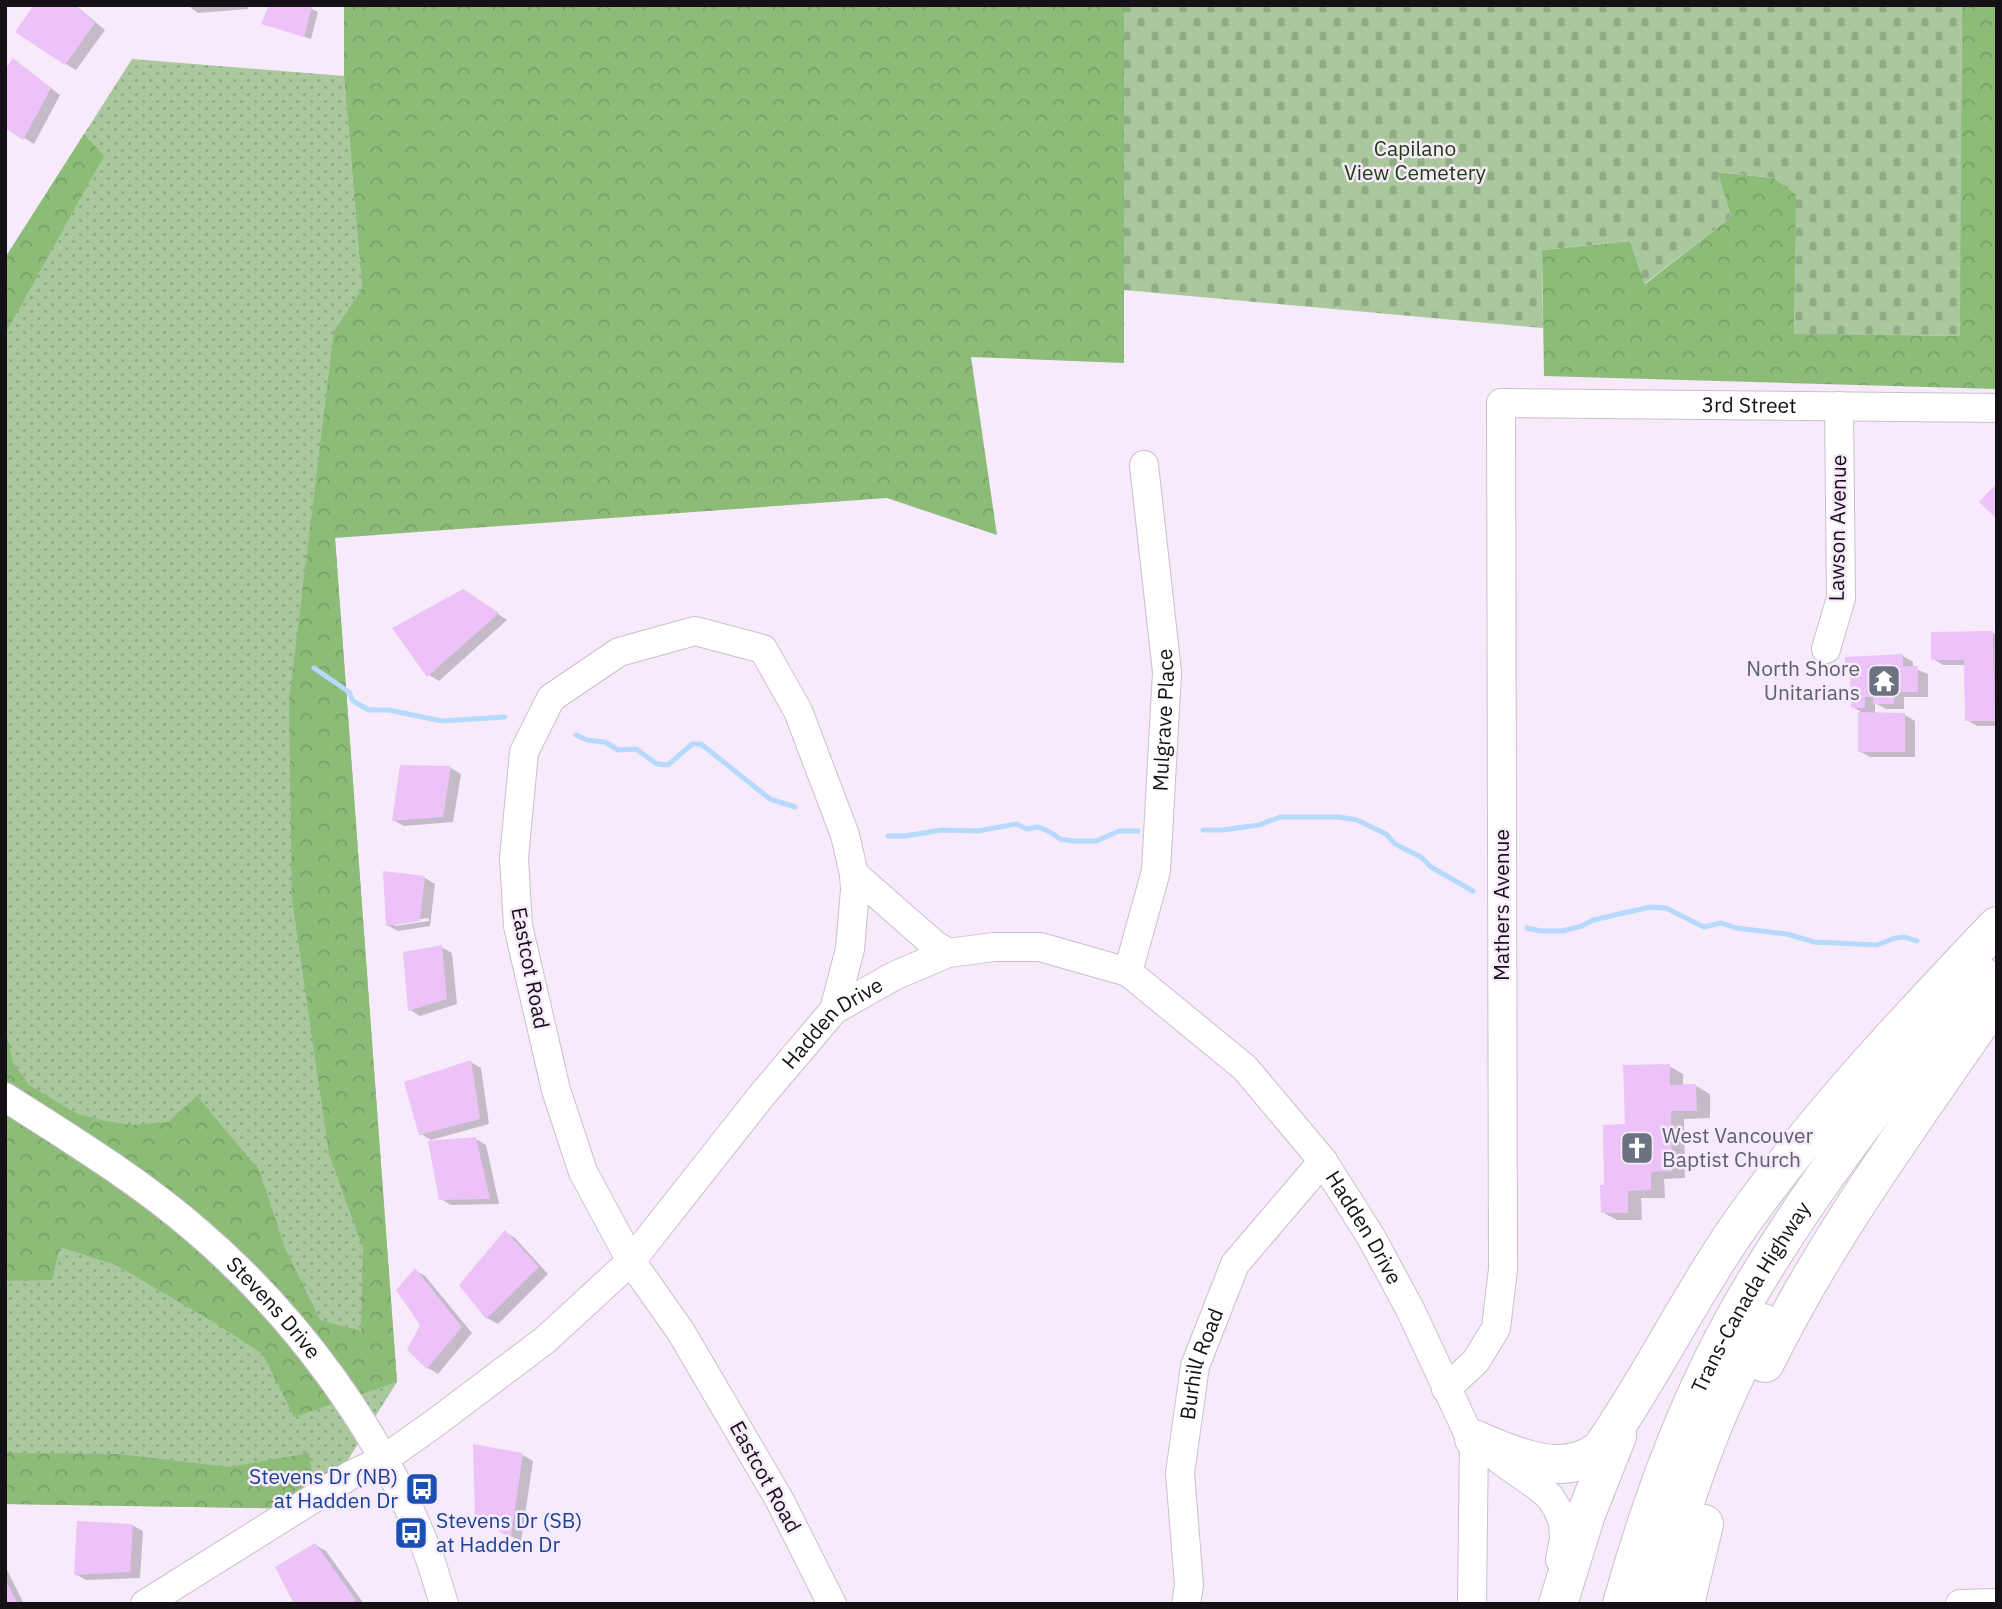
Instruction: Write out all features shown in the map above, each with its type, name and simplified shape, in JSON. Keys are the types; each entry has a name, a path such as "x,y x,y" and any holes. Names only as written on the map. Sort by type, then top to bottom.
{"highway":[{"path":"1475,1439 1527,1460 1555,1463 1578,1463 1592,1457 1601,1449 1734,1234 1775,1177 1868,1065 1997,926"},
{"name":"Trans-Canada Highway","path":"1622,1604 1657,1488 1707,1372 1742,1306 1779,1244 1852,1137 1894,1082 1997,959"},
{"path":"1685,1604 1704,1523 1727,1453 1750,1395 1777,1339 1844,1224 1997,998"},
{"name":"Trans-Canada Highway","path":"1656,1604 1668,1556 1707,1443 1759,1329 1801,1258 1872,1155 1997,998"},
{"path":"1558,1604 1601,1472 1644,1381"}],"street":[{"name":"3rd Street","path":"1501,403 1997,408"},
{"name":"Mathers Avenue","path":"1446,1388 1476,1361 1496,1328 1503,1269 1501,403"},
{"name":"Lawson Avenue","path":"1826,649 1841,598 1839,406"},
{"name":"Mulgrave Place","path":"1128,972 1156,871 1167,672 1144,465"},
{"name":"Eastcot Road","path":"832,1604 779,1499 681,1332 631,1261 583,1172 556,1090 518,926 514,858 524,752 551,698 619,652 695,631 763,649 798,711 845,835 854,874 850,949 834,1010"},
{"path":"854,874 948,953"},
{"name":"Hadden Drive","path":"145,1604 351,1475 384,1459 545,1340 631,1261 762,1095 834,1010 894,976 948,953 994,947 1040,947 1128,972 1245,1068 1323,1161 1371,1237 1404,1297 1460,1419 1475,1439 1550,1497 1558,1510 1563,1523 1564,1539 1552,1604"},
{"name":"Stevens Drive","path":"5,1097 127,1176 197,1230 283,1314 342,1394 384,1459 426,1548 444,1604"},
{"name":"Burhill Road","path":"1186,1604 1189,1585 1180,1473 1195,1366 1235,1264 1323,1161"},
{"path":"1472,1604 1475,1439"},
{"path":"1960,1604 1997,1603"}],"green space":[{"path":"344,5 1124,5 1124,363 971,357 997,535 887,498 335,538 397,1382 294,1417 263,1354 116,1265 60,1247 52,1280 5,1281 5,1027 13,1063 29,1085 75,1113 132,1125 168,1122 197,1096 259,1170 285,1248 320,1320 361,1331 363,1248 329,1154 292,899 289,701 334,331 362,289 344,76"},
{"name":"Capilano View Cemetery","path":"1124,5 1962,5 1960,336 1794,334 1796,195 1774,178 1718,172 1731,217 1644,284 1630,241 1542,250 1543,328 1124,290"},
{"path":"1962,5 1997,5 1997,389 1544,376 1542,250 1630,241 1645,284 1731,217 1717,172 1774,178 1797,195 1794,333 1959,336"},
{"path":"132,59 344,76 362,289 335,538 397,1382 317,1509 5,1504 5,258"},
{"path":"84,134 104,156 5,334 5,258"},
{"path":"5,1453 118,1454 230,1467 309,1453 317,1509 5,1504"}],"building":[{"path":"34,5 74,5 95,23 65,65 15,32"},
{"path":"269,5 312,7 304,37 261,24"},
{"path":"13,58 51,88 23,140 5,128 5,69"},
{"path":"1997,483 1997,519 1979,502"},
{"path":"463,589 499,613 427,677 392,628"},
{"path":"1993,631 1995,721 1965,721 1964,660 1931,660 1931,632"},
{"name":"North Shore Unitarians","path":"1903,654 1903,666 1918,666 1918,692 1894,692 1894,704 1873,704 1873,697 1865,697 1865,708 1851,708 1850,669 1845,669 1845,657"},
{"path":"1858,712 1905,713 1905,752 1858,752"},
{"path":"400,765 451,766 443,817 392,821"},
{"path":"383,871 425,876 420,921 386,926"},
{"path":"442,945 447,999 408,1011 403,952"},
{"path":"471,1060 480,1119 419,1135 404,1082"},
{"name":"West Vancouver Baptist Church","path":"1670,1064 1670,1085 1696,1084 1697,1111 1671,1111 1672,1171 1651,1172 1651,1190 1628,1191 1628,1213 1601,1213 1600,1185 1604,1185 1603,1125 1625,1124 1623,1065"},
{"path":"476,1137 490,1199 439,1200 428,1141"},
{"path":"505,1230 539,1267 486,1319 459,1285"},
{"path":"415,1268 462,1327 427,1369 407,1350 420,1325 396,1290"},
{"path":"473,1444 523,1453 511,1538 475,1518"},
{"path":"77,1521 133,1524 130,1572 74,1575"},
{"path":"315,1543 356,1600 351,1604 294,1604 275,1567"},
{"path":"5,1579 17,1602 15,1604 5,1604"}],"waterway":[{"path":"314,668 349,692 353,701 369,710 389,710 442,721 505,717"},
{"path":"576,735 587,740 605,742 618,750 636,749 657,764 668,765 692,744 701,744 770,799 795,807"},
{"path":"1203,830 1259,825 1280,817 1339,817 1357,820 1386,834 1395,844 1421,857 1431,867 1473,891"},
{"path":"888,836 941,830 978,831 1016,824 1027,829 1038,827 1060,839 1073,841 1096,841 1119,831 1138,831"},
{"path":"1527,928 1562,931 1593,920 1650,907 1666,908 1704,927 1721,923 1736,928 1787,934 1814,942 1877,945 1905,937 1917,941"}],"place":[{"name":"North Shore Unitarians","path":"1884,681"},
{"name":"West Vancouver Baptist Church","path":"1637,1148"},
{"name":"Stevens Dr (NB) at Hadden Dr","path":"422,1489"},
{"name":"Stevens Dr (SB) at Hadden Dr","path":"411,1533"}]}
